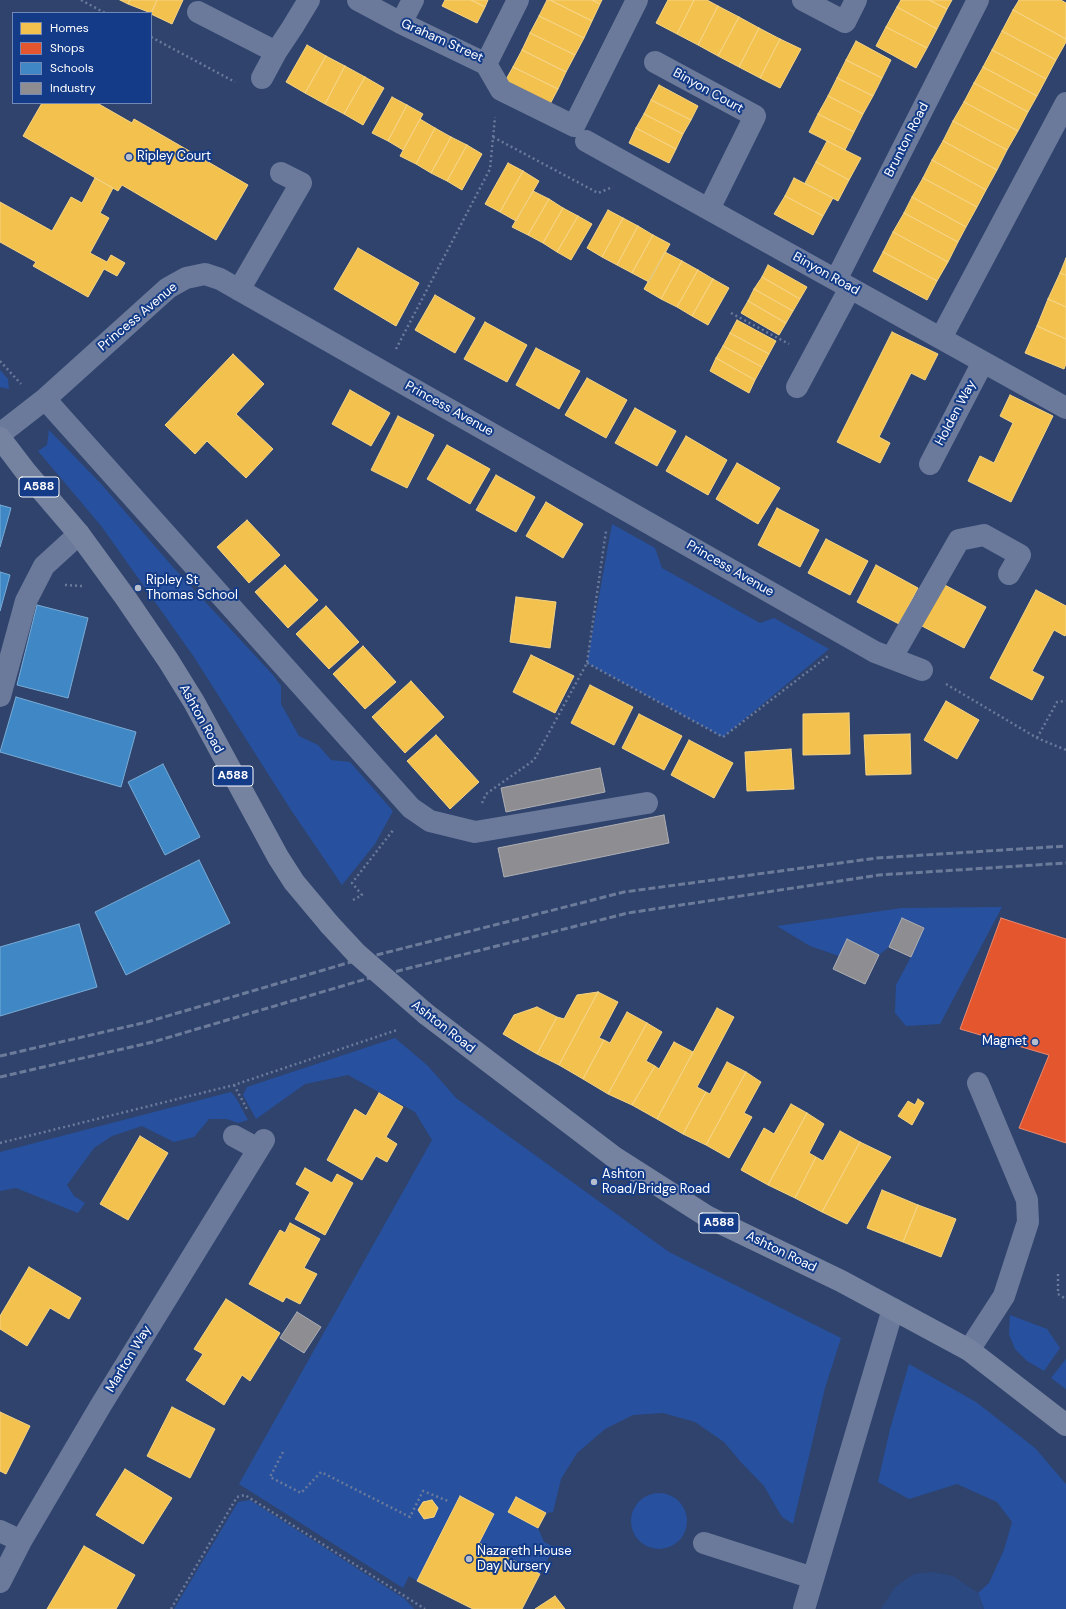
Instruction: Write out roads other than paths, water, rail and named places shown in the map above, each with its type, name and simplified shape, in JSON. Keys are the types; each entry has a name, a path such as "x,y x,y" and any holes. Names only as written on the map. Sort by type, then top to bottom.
{"main road":[{"name":"Ashton Road","path":"0,438 26,472 79,534 125,597 168,660 194,702 278,857 294,882 330,925 362,958 426,1014 614,1157 708,1217 842,1281 969,1350 1066,1425"}],"street":[{"path":"262,78 276,52 309,0"},
{"name":"Graham Street","path":"358,0 401,23 486,64 518,0"},
{"path":"401,23 413,0"},
{"path":"486,64 501,90 574,126 637,0"},
{"path":"803,0 844,22 856,0"},
{"name":"Brunton Road","path":"796,387 812,358 843,284 978,0"},
{"path":"198,12 276,52"},
{"name":"Binyon Court","path":"655,62 755,116 710,209"},
{"path":"941,338 1066,103"},
{"name":"Binyon Road","path":"586,141 1066,408"},
{"path":"239,290 301,183 281,173"},
{"name":"Princess Avenue","path":"0,434 45,400 168,288 186,278 204,274 220,279 874,652 892,657 922,670"},
{"name":"Holden Way","path":"930,464 983,362"},
{"path":"45,400 410,808 430,821 475,832 647,803"},
{"path":"0,696 26,601 44,566 79,534"},
{"path":"892,657 958,540 984,535 1020,555 1009,574"},
{"path":"969,1350 1004,1296 1028,1222 1027,1200 978,1083"},
{"name":"Marlton Way","path":"0,1582 21,1541 101,1405 261,1144 234,1136"},
{"path":"804,1609 893,1309"},
{"path":"0,1531 21,1541"},
{"path":"704,1543 813,1578"}],"railway":[{"path":"0,1056 147,1022 361,959 624,892 877,858 1066,846"},
{"path":"0,1077 153,1042 366,979 628,913 879,875 1066,863"}],"place":[{"name":"Ripley Court","path":"129,157"},
{"name":"Ripley St Thomas School","path":"138,588"},
{"name":"Magnet","path":"1035,1042"},
{"name":"Ashton Road/Bridge Road","path":"594,1182"},
{"name":"Nazareth House Day Nursery","path":"469,1559"}]}
